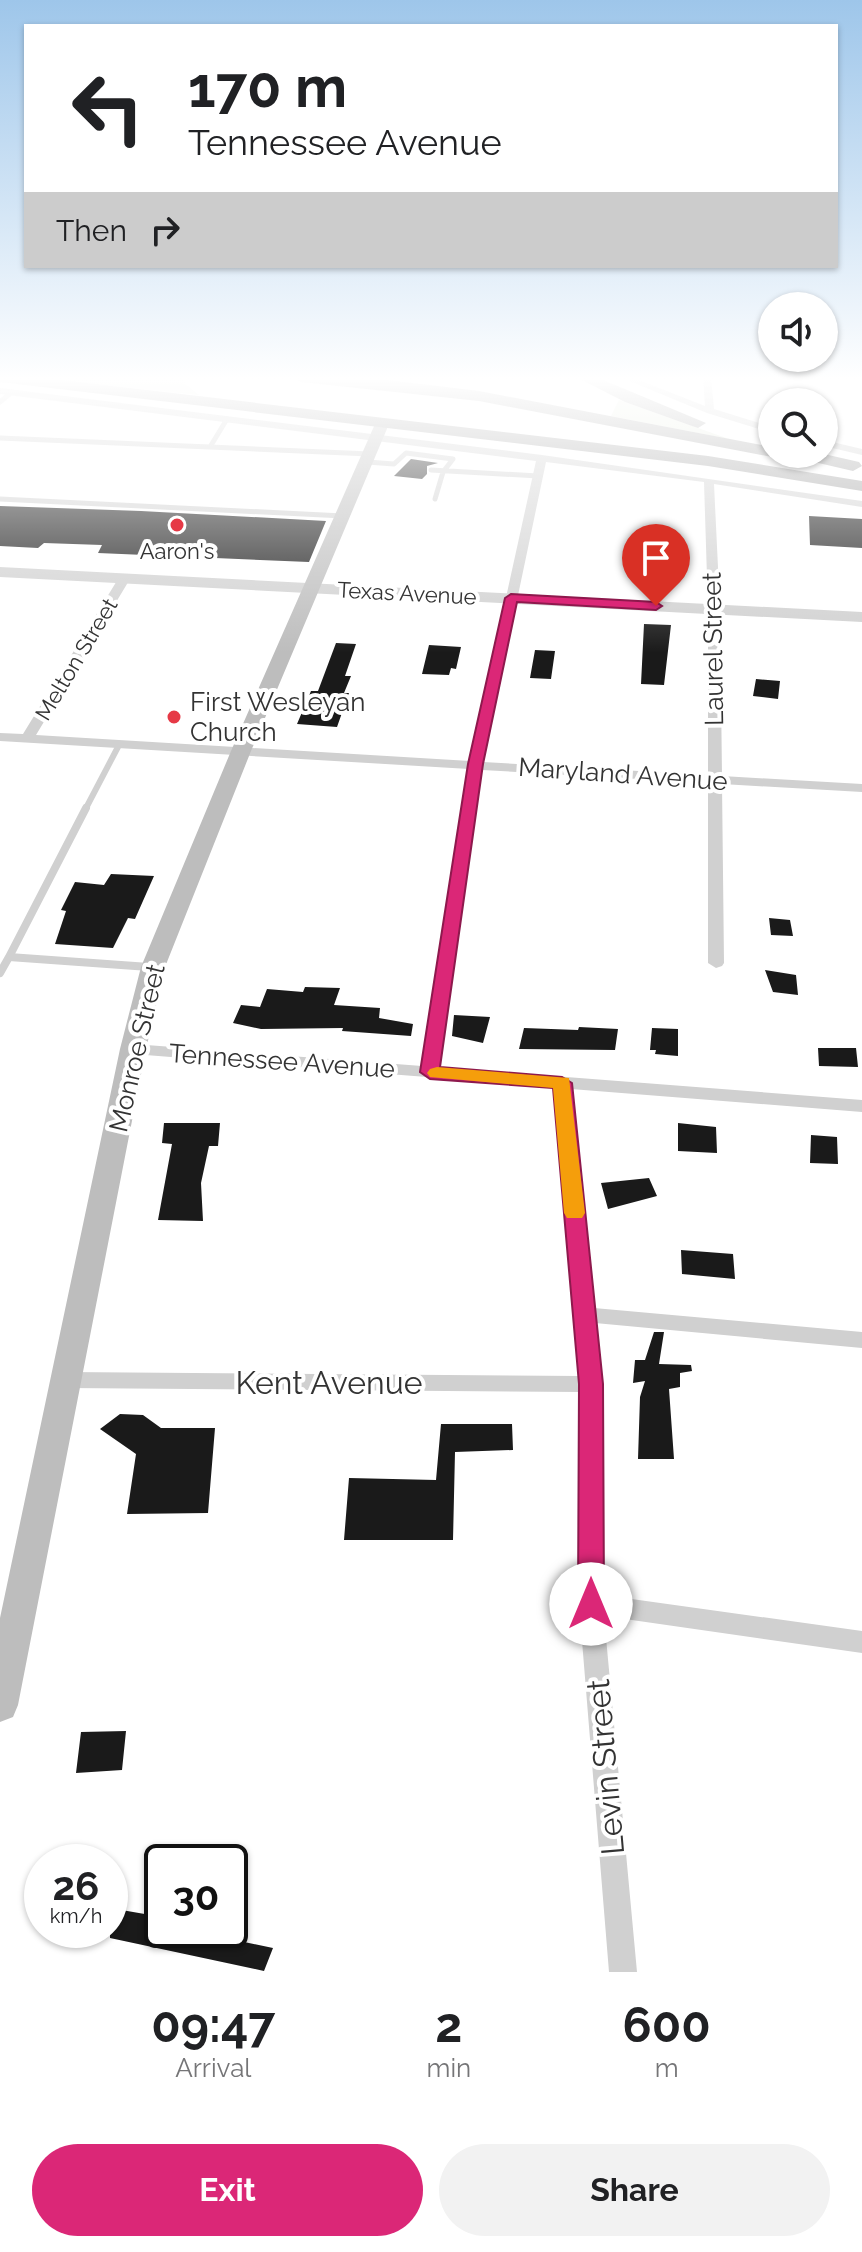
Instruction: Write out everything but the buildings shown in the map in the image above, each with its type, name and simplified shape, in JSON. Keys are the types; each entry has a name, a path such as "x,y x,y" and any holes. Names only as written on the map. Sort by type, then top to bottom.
{"highway":[{"path":"757,469 862,486"}],"main road":[{"name":"Monroe Street","path":"0,1705 7,1637 66,1380 133,1049 153,967 241,751 364,469"}],"street":[{"path":"430,1072 476,764 540,469"},
{"path":"626,469 862,504"},
{"name":"Laurel Street","path":"709,480 714,609 716,963"},
{"name":"Texas Avenue","path":"0,572 862,617"},
{"name":"Melton Street","path":"27,739 124,579"},
{"name":"Maryland Avenue","path":"0,737 862,788"},
{"name":"Tennessee Avenue","path":"133,1049 862,1106"},
{"name":"Levin Street","path":"562,1083 591,1384 591,1604 623,1972"},
{"path":"584,1315 862,1340"},
{"name":"Kent Avenue","path":"66,1380 591,1384"},
{"path":"591,1604 862,1642"}],"lane":[{"path":"435,499 445,469"},
{"path":"431,470 538,476"},
{"path":"0,499 344,516"},
{"path":"0,973 119,745"},
{"path":"9,957 153,967"}],"slow traffic":[{"path":"437,1073 562,1083 575,1213"}],"place":[{"name":"Aaron's","path":"177,525"},
{"name":"First Wesleyan Church","path":"174,717"}],"route":[{"path":"591,1604 591,1384 562,1083 430,1072 476,764 511,598 656,606"}]}
